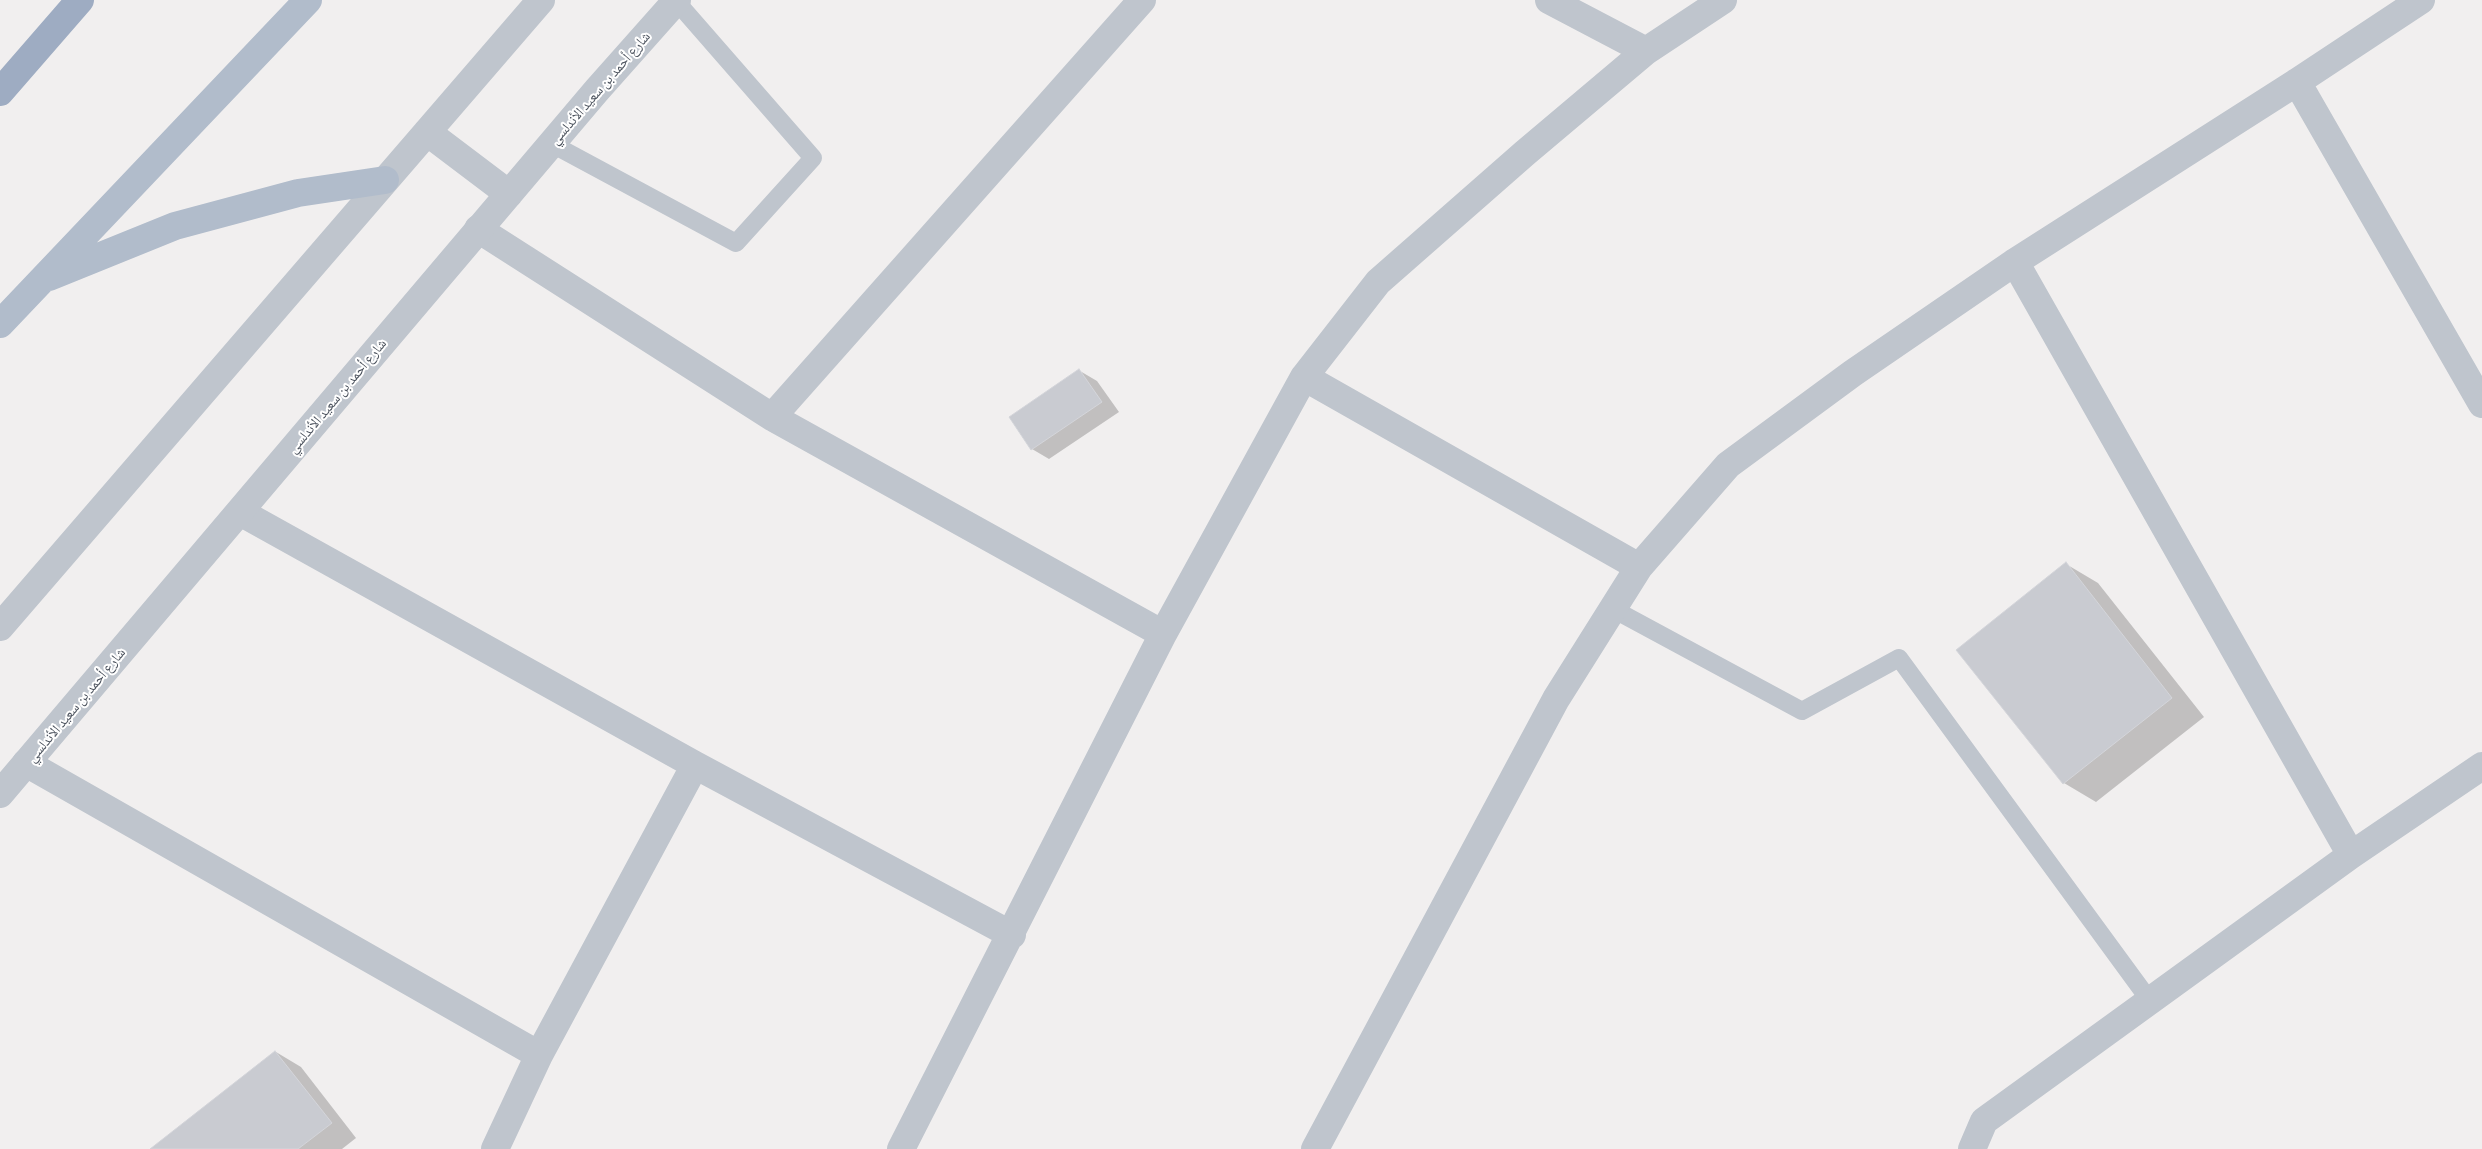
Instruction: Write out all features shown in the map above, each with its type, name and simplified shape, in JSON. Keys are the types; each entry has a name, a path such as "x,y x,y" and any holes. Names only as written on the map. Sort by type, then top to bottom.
{"highway":[{"path":"0,92 80,0"}],"main road":[{"path":"0,324 308,0"},
{"path":"41,281 175,226 298,193 385,180"}],"street":[{"path":"0,627 541,0"},
{"name":"شارع أحمد بن سعيد الأندلسي","path":"0,794 478,229 676,0"},
{"path":"772,416 1142,0"},
{"path":"1549,0 1646,51"},
{"path":"901,1149 1012,935 1163,634 1304,377 1378,282 1517,159 1646,51 1723,0"},
{"path":"1314,1149 1556,700 1639,567 1728,465 1853,373 2015,262 2297,82 2421,0"},
{"path":"2297,82 2482,404"},
{"path":"427,132 509,194"},
{"path":"478,229 772,416 1163,634"},
{"path":"2015,262 2351,855"},
{"path":"1304,377 1639,567"},
{"path":"240,512 695,765 1012,935"},
{"path":"26,763 539,1056"},
{"path":"495,1149 539,1056 695,765"},
{"path":"1972,1149 1984,1121 2351,855 2482,766"}],"lane":[{"path":"552,144 736,243 813,158 676,0"},
{"path":"1613,609 1802,711 1899,658 2150,1001"}],"building":[{"path":"1079,369 1102,402 1031,450 1009,417"},
{"path":"2066,562 2172,698 2063,784 1956,650"},
{"path":"275,1051 332,1123 298,1149 150,1149"}]}
